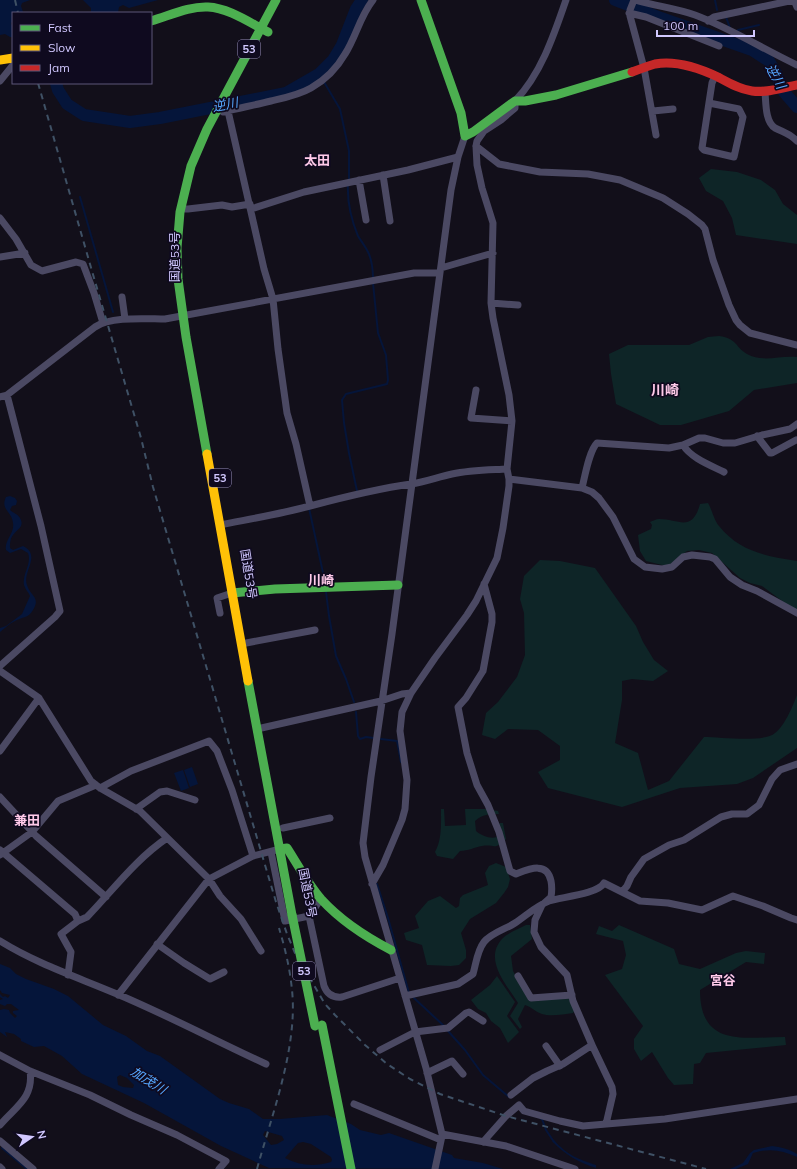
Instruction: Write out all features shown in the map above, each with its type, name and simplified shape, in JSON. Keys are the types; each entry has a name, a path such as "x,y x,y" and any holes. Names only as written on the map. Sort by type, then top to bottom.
{"main road":[{"name":"国道53号","path":"276,0 264,30 228,97 203,153 185,209 183,254 186,290 186,316 260,728 279,850 296,914 334,1100 351,1169"},
{"name":"国道53号","path":"264,30 285,0"},
{"path":"421,0 461,113 465,136 515,101 525,101 556,95 657,64 678,64 689,66 742,89 752,91 769,91 797,85"},
{"path":"152,21 188,10 208,7 222,10 264,30"},
{"path":"0,60 12,58"},
{"path":"236,593 275,589 398,584"},
{"name":"国道53号","path":"260,728 283,828 279,850"},
{"path":"279,850 321,899 336,913 363,934 391,950"},
{"name":"国道53号","path":"334,1100 345,1169"}],"street":[{"path":"310,506 296,444 287,413 273,299 264,269 250,206 222,113 288,97 310,89 318,84 328,76 341,61 350,47 364,14 373,0"},
{"path":"372,884 383,865 402,820 405,809 407,780 400,725 402,712 411,694 435,658 467,615 484,584 497,558 504,520 509,479 507,469 512,421 509,395 491,303 493,253 492,223 480,180 476,154 477,141 484,131 515,108 515,101 523,93 541,63 556,30 566,0"},
{"path":"708,21 714,17 794,0 797,7"},
{"path":"632,5 676,9 708,21 797,65"},
{"path":"632,5 646,18 719,46"},
{"path":"632,5 656,135"},
{"path":"0,81 12,66"},
{"path":"709,103 739,109 743,117 734,157 704,150 702,148 712,83 715,76"},
{"path":"769,91 768,120 775,128 786,132 797,141"},
{"path":"652,111 673,109"},
{"path":"435,1169 441,1139 427,1073 382,914 372,884 363,843 451,190 458,157 465,136"},
{"path":"476,146 499,164 540,172 588,174 620,180 663,198 692,217 705,229 712,260 729,305 740,325 750,333 797,345"},
{"path":"185,209 217,205 232,207 250,206 304,192 458,157"},
{"path":"383,175 390,221"},
{"path":"358,180 366,220"},
{"path":"0,218 16,239 31,265 42,271 76,262 83,264 103,323"},
{"path":"0,257 25,253"},
{"path":"0,666 60,611 41,526 4,396 95,327 103,323 125,319 165,319 186,316 414,273 440,270 493,253"},
{"path":"122,297 125,319"},
{"path":"491,303 518,305"},
{"path":"476,390 471,418 512,421"},
{"path":"582,488 594,446 597,443 669,448 683,445 699,438 705,438 723,443 735,443 757,436 790,429 797,424"},
{"path":"757,436 770,453 796,440"},
{"path":"683,445 685,449 696,457 724,472"},
{"path":"224,524 253,519 361,493 392,486 412,484 452,474 507,469"},
{"path":"509,479 582,488 592,492 599,498 613,517 634,559 645,567 662,569 672,567 683,558 692,554 710,557 715,559 730,576 742,585 757,591 797,613"},
{"path":"405,996 458,984 470,977 483,943 488,938 515,923 542,905 551,897 552,887 549,874 545,869 534,868 516,874 510,872 499,832 488,805 477,785 467,753 458,707 466,698 483,671 492,622 492,614 484,584"},
{"path":"220,613 217,598 236,593"},
{"path":"245,643 315,630"},
{"path":"0,672 39,698 91,780 98,786 140,811 209,879 220,896 240,919 262,951"},
{"path":"260,728 382,702 402,694 411,694"},
{"path":"0,751 39,698"},
{"path":"78,921 75,914 1,853 32,832 58,801 98,786 130,771 209,741 217,752 232,790 253,856"},
{"path":"622,892 644,859 669,845 684,840 721,817 732,814 747,814 759,805 772,779 780,770 797,764"},
{"path":"136,809 160,792 167,791 195,800"},
{"path":"0,797 32,832 106,897"},
{"path":"283,828 330,818"},
{"path":"68,975 71,952 61,934 78,921 87,917 128,873 167,838"},
{"path":"118,994 209,879 253,856 279,850 285,921 309,916 321,899"},
{"path":"606,1124 613,1094 612,1088 577,1010 567,976 541,947 534,932 535,920 542,905 553,900 582,894 602,887 604,883 640,901 668,903 702,910 733,896 797,920"},
{"path":"309,916 324,986 330,995 335,997 344,997 366,988 400,978"},
{"path":"0,941 22,955 68,975 118,994 266,1064"},
{"path":"157,944 210,979 224,972"},
{"path":"518,976 531,998 572,995"},
{"path":"380,1050 415,1032 448,1028 469,1012 483,1021"},
{"path":"511,1095 533,1078 560,1066 592,1044"},
{"path":"546,1046 560,1066"},
{"path":"0,1055 30,1071 90,1095 130,1115 177,1135 226,1161 219,1169"},
{"path":"427,1073 452,1061 463,1074"},
{"path":"0,1125 27,1093 31,1084 30,1071"},
{"path":"483,1142 506,1116 519,1105 524,1111 583,1126 665,1119 797,1099"},
{"path":"354,1104 441,1139 483,1142 506,1146 575,1169"},
{"path":"0,1141 33,1169"}],"green space":[{"path":"711,169 737,172 761,180 775,190 783,204 797,215 797,244 736,235 732,218 723,201 706,191 699,178"},
{"path":"719,336 730,339 743,351 753,357 797,357 797,383 754,390 729,411 681,425 660,425 616,404 609,354 628,345 689,345 708,337"},
{"path":"708,503 717,524 736,542 764,555 797,561 797,612 762,586 750,583 740,578 712,553 699,550 687,551 669,565 646,561 640,551 638,535 651,529 652,525 650,522 659,519 679,522 689,521 693,519 697,513 700,504"},
{"path":"540,560 560,561 595,568 636,626 643,642 654,660 668,671 653,681 632,679 622,681 622,700 615,743 638,753 648,790 669,781 704,737 752,739 762,738 775,733 785,721 797,695 797,748 753,778 737,784 680,788 622,807 548,788 538,772 560,760 560,746 538,730 508,729 495,739 482,735 486,713 498,702 517,677 525,655 524,613 520,599 524,576"},
{"path":"441,809 444,809 445,826 466,825 465,809 486,809 498,811 499,814 489,814 475,821 476,831 486,837 497,837 495,828 500,823 503,823 506,839 497,846 482,846 460,851 453,859 437,856 435,852 440,837"},
{"path":"496,863 506,867 510,879 508,887 496,903 470,919 461,933 466,950 466,958 459,965 427,965 422,945 406,940 404,933 419,928 415,916 428,901 440,896 456,908 459,906 460,898 463,895 488,885 485,873 489,866"},
{"path":"526,925 530,925 532,939 511,956 513,971 529,1001 570,997 575,1010 573,1013 546,1015 525,1005 518,1019 522,1027 520,1029 510,1016 518,1003 499,972 495,955 497,947 504,937"},
{"path":"619,925 674,949 679,964 700,969 736,953 746,951 765,953 764,964 746,962 700,990 702,1009 708,1022 716,1030 727,1035 754,1038 785,1037 786,1045 706,1053 700,1063 694,1064 693,1084 674,1085 652,1052 641,1061 634,1049 634,1039 643,1026 605,975 622,969 626,955 623,941 596,934 599,926 612,931"},
{"path":"497,976 515,1002 507,1016 519,1032 508,1043 500,1028 491,1021 486,1013 478,1009 471,1000 490,985"}],"water":[{"path":"0,0 30,0 22,3 21,6 23,12 12,12 12,37 5,34 0,35"},
{"path":"83,0 158,0 129,8 123,5 119,7 118,12 91,12 91,8"},
{"path":"10,496 15,498 17,501 16,505 12,506 10,510 19,517 22,524 11,538 10,548 13,550 23,546 31,554 26,580 28,589 36,602 29,615 13,622 0,632 0,628 6,626 22,614 30,596 24,585 24,577 29,561 28,553 21,549 10,553 6,550 13,527 11,516 4,505 6,497"},
{"path":"192,767 198,784 190,787 184,770"},
{"path":"183,770 189,788 181,791 174,773"},
{"name":"加茂川","path":"0,964 10,968 16,974 26,979 54,989 68,996 103,1025 126,1036 147,1051 160,1056 220,1099 249,1109 263,1119 327,1115 351,1124 360,1130 381,1135 389,1133 452,1155 454,1158 483,1163 503,1169 269,1168 221,1146 144,1103 82,1074 62,1056 44,1046 34,1047 21,1041 21,1039 14,1034 5,1032 7,1037 0,1032 0,1010 9,1010 15,1018 17,1016 13,1013 13,1011 19,1010 11,1004 7,1004 5,1006 0,1004 0,1000 3,999 0,997 0,994 3,997 5,996 8,998 10,995 2,993 0,990","holes":["120,1075 127,1078 134,1085 133,1088 118,1085 117,1077","265,1131 282,1136 284,1140 277,1144 271,1145 263,1135","303,1142 311,1144 331,1157 331,1162 319,1165 308,1165 296,1163 285,1158 298,1143"]},
{"path":"554,1140 568,1153 596,1165 596,1168 578,1161 567,1154 552,1141"},
{"path":"772,1146 791,1151 797,1154 797,1157 775,1150 759,1151 753,1153 748,1164 736,1169 730,1169 743,1163 754,1150"}],"waterway":[{"name":"逆川","path":"56,84 58,90 67,104 84,115 130,122 160,118 286,93 319,74 333,60 342,45 356,9 362,0"},
{"name":"逆川","path":"615,0 752,50 769,61 784,92 797,107"},
{"path":"715,0 717,10"},
{"path":"726,17 730,28"},
{"path":"738,32 738,30 759,25"},
{"name":"逆川","path":"727,44 731,36"},
{"path":"324,82 340,109 349,151 349,180"},
{"path":"348,184 351,217 358,236 370,258 373,279"},
{"path":"80,197 113,312"},
{"path":"357,491 344,423 342,400 346,394 387,384 388,380 386,355 378,333 373,283"},
{"path":"309,508 325,582"},
{"path":"326,592 336,656 354,702"},
{"path":"356,712 358,736 360,739 366,737 374,738"},
{"path":"381,739 397,741 401,762"},
{"path":"377,884 410,993"},
{"path":"414,998 444,1026"},
{"path":"448,1031 465,1050 483,1075 509,1097"},
{"path":"541,1119 554,1142"},
{"path":"2,1148 27,1169"}],"railway":[{"path":"15,0 18,12"},
{"path":"38,84 141,438 153,487 276,902 295,953 325,1004 365,1045 387,1064 410,1079 440,1094 506,1116 706,1169"},
{"path":"257,1169 288,1057 291,1034 293,1012 292,990 287,959 279,928"}],"traffic: fast":[{"path":"207,454 186,337 178,279 177,248 180,212 191,166 207,129 276,0"},
{"path":"421,0 461,113 465,136 473,132 515,101 525,101 556,95 632,72"},
{"path":"152,21 194,8 208,7 224,10 247,20 268,32"},
{"path":"232,593 275,589 398,585"},
{"path":"248,681 292,915"},
{"path":"280,849 287,848 307,881 329,907 363,934 391,950"},
{"path":"292,915 315,1026"},
{"path":"322,1025 351,1169"}],"traffic: slow":[{"path":"0,60 12,58"},
{"path":"207,454 248,681"}],"traffic: jam":[{"path":"632,72 655,64 671,63 695,68 738,87 752,91 769,91 797,85"}],"district":[{"name":"太田","path":"317,160"},
{"name":"川崎","path":"665,390"},
{"name":"川崎","path":"321,580"},
{"name":"兼田","path":"27,820"},
{"name":"宮谷","path":"723,980"}]}
